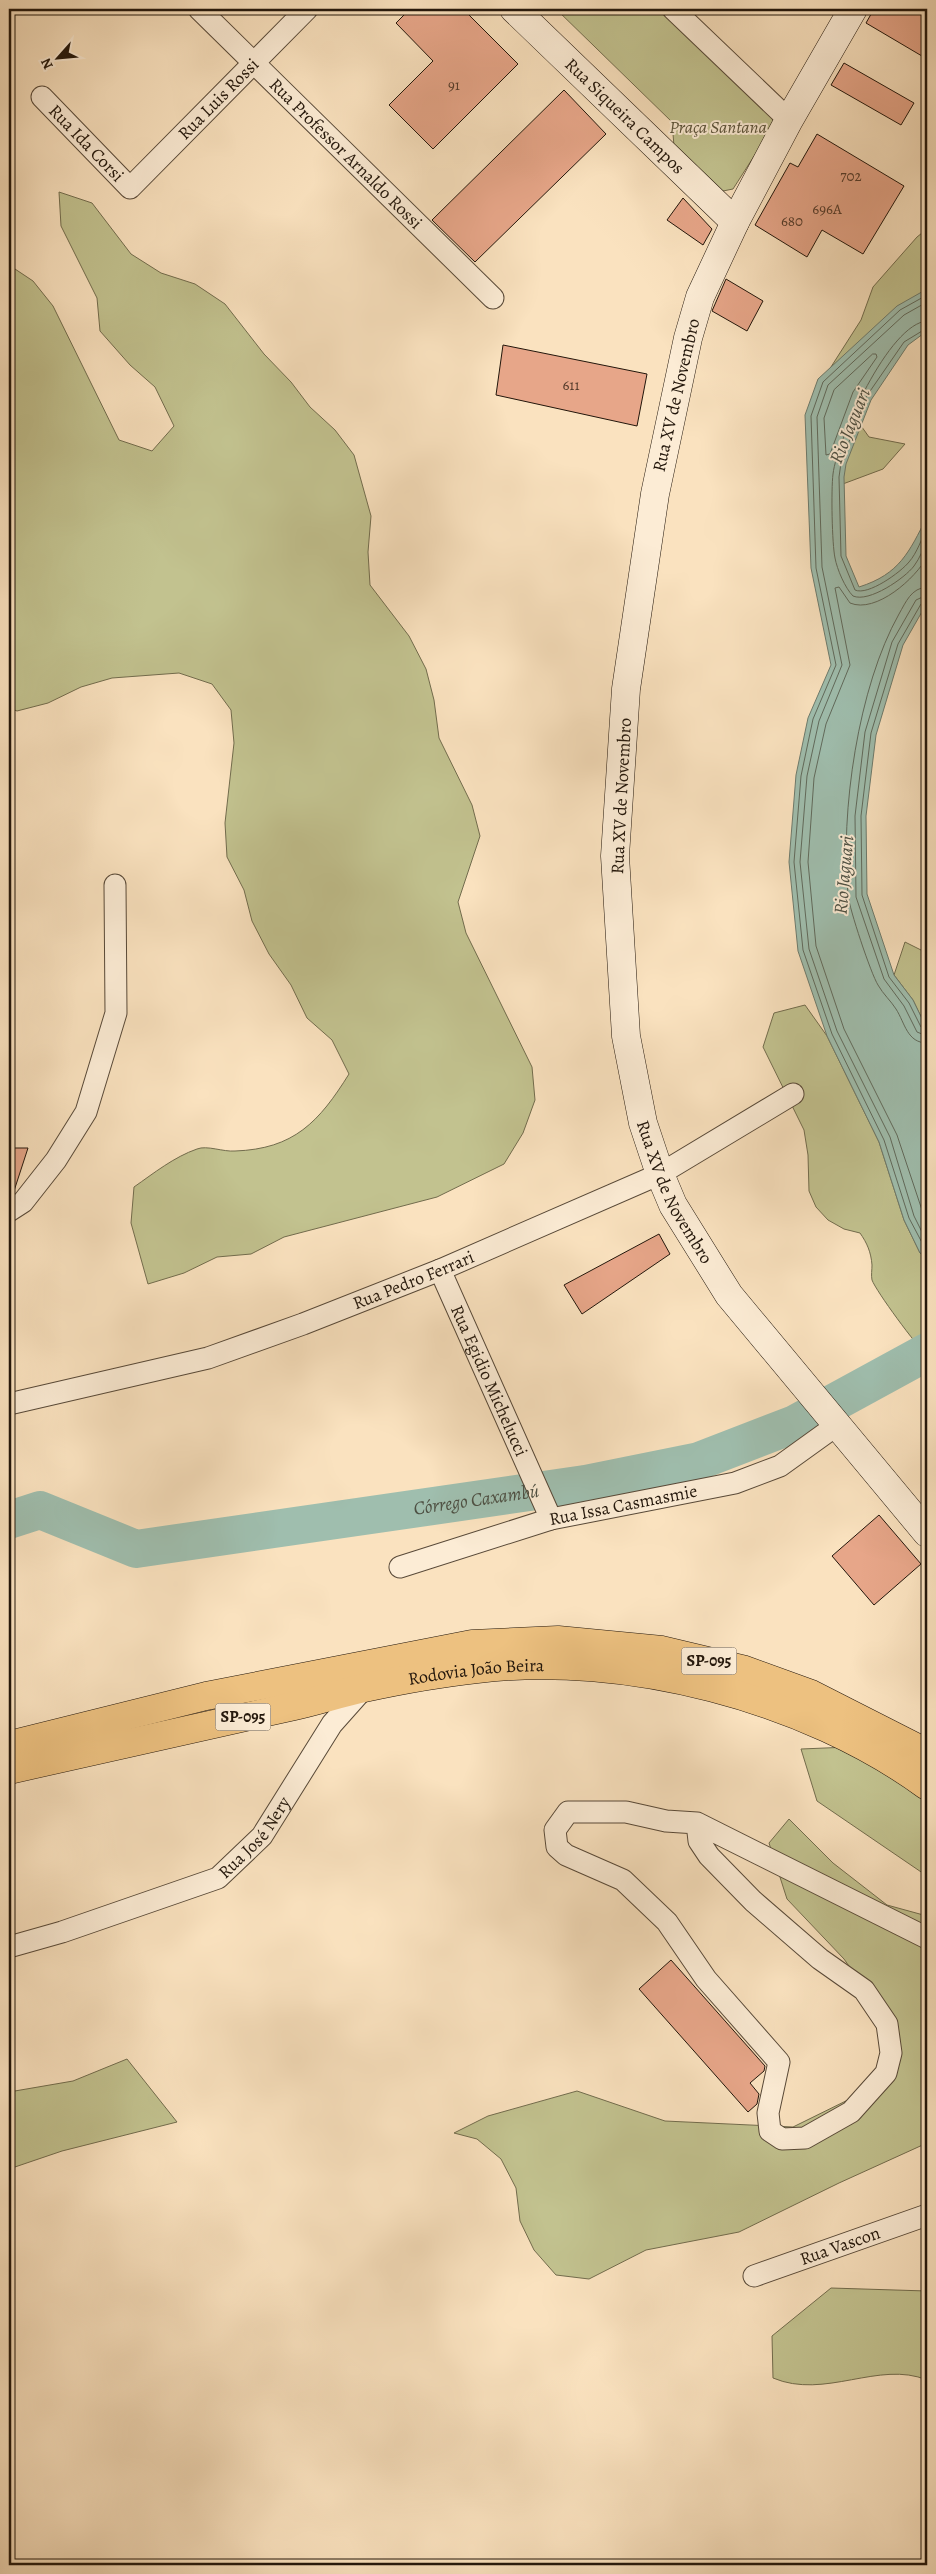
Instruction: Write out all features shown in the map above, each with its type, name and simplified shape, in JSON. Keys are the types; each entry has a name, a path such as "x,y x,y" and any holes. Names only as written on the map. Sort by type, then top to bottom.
{"main road":[{"name":"Rua Siqueira Campos","path":"514,9 735,222"},
{"name":"Rua XV de Novembro","path":"852,9 789,120 735,222 700,296 688,338 655,494 626,689 615,856 626,1036 643,1123 660,1174 673,1204 729,1295 927,1533"},
{"name":"Rodovia João Beira","path":"9,1745 206,1696 472,1644 558,1640 662,1650 742,1669 811,1694 927,1753"},
{"name":"Rodovia João Beira","path":"9,1770 364,1688 478,1668 567,1666 668,1676 741,1695 852,1740 907,1771 927,1786"}],"street":[{"name":"Rua Professor Arnaldo Rossi","path":"199,9 494,298"},
{"name":"Rua Luis Rossi","path":"130,188 307,9"},
{"path":"674,9 789,120"},
{"name":"Rua Ida Corsi","path":"42,97 130,188"},
{"path":"9,1211 23,1202 56,1160 86,1112 116,1013 115,884"},
{"name":"Rua Pedro Ferrari","path":"9,1404 208,1358 303,1324 440,1270 660,1174 793,1094"},
{"name":"Rua Egidio Michelucci","path":"440,1270 548,1513"},
{"name":"Rua Issa Casmasmie","path":"400,1567 548,1513 735,1483 780,1466 835,1422"},
{"name":"Rua José Nery","path":"9,1946 62,1932 218,1878 262,1836 332,1724 364,1688"},
{"path":"697,1823 699,1841 709,1856 753,1901 820,1959 864,1990 887,2024 891,2052 886,2073 851,2112 805,2138 782,2139 770,2131 768,2113 779,2062 706,1979 667,1922 623,1880 566,1856 557,1847 555,1830 568,1812 626,1812 666,1821 697,1823 927,1938"},
{"name":"Rua Vascon","path":"754,2276 927,2215"}],"green space":[{"name":"Praça Santana","path":"556,9 661,9 773,118 774,125 733,189 723,191 674,146 672,122"},
{"path":"59,192 92,203 131,254 161,273 195,284 225,304 264,354 291,382 310,407 335,430 354,455 371,516 368,552 370,585 409,636 426,669 434,700 439,738 472,805 480,836 458,902 466,933 532,1067 535,1100 523,1133 504,1164 437,1197 284,1237 251,1254 217,1257 184,1273 148,1284 131,1223 134,1187 172,1161 197,1149 230,1151 256,1149 273,1145 289,1138 303,1130 315,1119 327,1106 349,1074 332,1040 307,1018 291,985 269,954 252,921 244,890 227,857 225,823 234,743 231,710 212,684 179,673 112,678 81,687 48,703 17,711 9,708 9,265 33,281 53,306 119,440 152,451 174,426 155,387 130,365 100,331 97,298 61,226"},
{"path":"927,229 927,294 849,409 869,437 905,444 883,469 816,494 822,381 861,320 873,287 917,237"},
{"path":"905,942 927,953 927,1029 913,1000 894,975"},
{"path":"805,1005 827,1036 879,1142 904,1220 920,1253 927,1259 927,1355 906,1331 875,1286 872,1280 870,1252 860,1233 844,1229 828,1220 816,1207 809,1191 808,1155 804,1130 763,1047 774,1013"},
{"path":"873,1746 927,1785 927,1876 817,1801 801,1749"},
{"path":"789,1819 833,1863 887,1905 927,1916 927,2143 739,2232 646,2250 589,2279 556,2275 534,2250 520,2221 516,2188 501,2159 477,2139 454,2133 488,2116 577,2091 665,2121 793,2127 860,2094 897,2066 890,2024 844,1959 787,1899 769,1843"},
{"path":"127,2059 177,2122 62,2151 9,2169 9,2092 73,2081"},
{"path":"831,2288 927,2291 927,2380 909,2375 890,2374 812,2385 793,2384 773,2378 772,2336"}],"water":[{"name":"Rio Jaguari","path":"927,289 927,331 908,345 871,400 846,464 844,477 846,556 859,587 884,576 902,560 915,541 927,517 927,603 903,645 876,735 866,816 867,894 894,975 913,1000 927,1029 927,1258 920,1253 904,1220 879,1142 827,1036 798,951 789,862 796,775 808,718 831,665 811,568 805,415 818,379 897,306"}],"building":[{"path":"410,9 463,9 518,64 433,149 389,105 433,61 396,23"},
{"path":"874,9 927,9 927,59 866,23"},
{"path":"844,63 914,103 901,125 831,85"},
{"path":"564,90 606,134 475,262 432,220"},
{"path":"817,134 904,186 863,254 822,230 807,257 755,225 790,163 798,167"},
{"path":"683,198 712,229 703,245 667,220"},
{"path":"726,279 763,301 747,331 712,311"},
{"path":"503,345 647,374 637,426 496,395"},
{"path":"9,1148 28,1148 13,1194 9,1196"},
{"path":"659,1234 670,1254 582,1314 564,1285"},
{"path":"879,1515 921,1564 874,1605 832,1556"},
{"path":"671,1960 765,2066 764,2071 750,2083 759,2094 757,2104 748,2112 639,1989"}],"waterway":[{"name":"Córrego Caxambú","path":"9,1520 40,1510 136,1549 585,1484 699,1461 795,1424 927,1352"}]}
